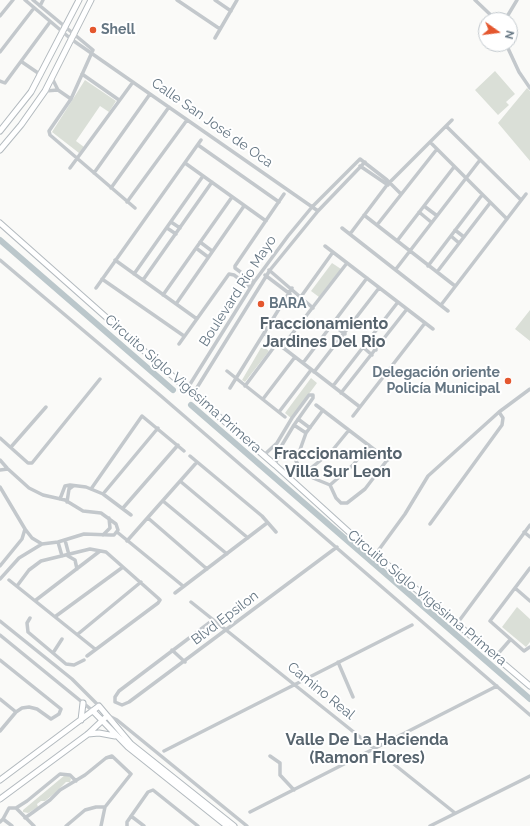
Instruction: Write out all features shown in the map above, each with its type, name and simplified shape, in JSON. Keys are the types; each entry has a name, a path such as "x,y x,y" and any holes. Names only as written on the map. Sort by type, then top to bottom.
{"main road":[{"path":"0,131 31,92 79,0"},
{"path":"0,150 21,125 45,91 91,0"},
{"name":"Circuito Siglo Vigésima Primera","path":"0,223 376,555 530,686"},
{"path":"81,720 83,703"},
{"path":"0,780 99,706 131,744 234,826"},
{"path":"93,711 115,736 227,826"},
{"path":"0,799 88,734 107,716"},
{"path":"88,734 99,733 115,736"}],"street":[{"path":"0,16 13,0"},
{"name":"Calle San José de Oca","path":"25,0 50,22 64,30"},
{"name":"Calle San José de Oca","path":"32,0 64,30 73,37 92,47 93,54 318,211"},
{"path":"40,6 43,0"},
{"path":"177,0 220,29"},
{"path":"215,0 231,10"},
{"path":"215,38 237,0"},
{"path":"475,0 488,12"},
{"path":"510,12 517,0"},
{"path":"0,52 34,8"},
{"path":"0,81 5,83 22,62 50,22"},
{"path":"510,52 519,72 530,88"},
{"path":"93,54 70,99 49,133 135,208"},
{"path":"22,62 41,75"},
{"path":"82,74 119,100"},
{"path":"52,77 58,90 70,99"},
{"path":"70,168 132,82"},
{"path":"45,91 58,90"},
{"path":"94,173 150,94"},
{"path":"111,188 168,107"},
{"path":"128,202 187,120"},
{"path":"350,234 388,184 452,120"},
{"path":"446,126 521,200"},
{"path":"96,288 201,140"},
{"path":"430,142 507,220"},
{"path":"198,145 279,202"},
{"path":"377,225 437,149"},
{"path":"396,269 436,215 480,160"},
{"path":"364,161 388,184"},
{"name":"Boulevard Río Mayo","path":"187,389 250,287 265,266 312,206 356,163 364,161"},
{"name":"Boulevard Río Mayo","path":"193,394 270,270 318,211 361,167 364,161"},
{"path":"185,163 266,221"},
{"path":"356,163 393,187 401,194"},
{"path":"397,240 454,167"},
{"path":"134,274 203,176"},
{"path":"143,280 212,182"},
{"path":"254,282 235,268 235,266 284,194"},
{"path":"441,305 526,194"},
{"path":"428,266 482,195"},
{"path":"163,295 232,197"},
{"path":"437,272 490,203"},
{"path":"176,304 244,206"},
{"path":"424,206 436,215"},
{"path":"419,212 431,222"},
{"path":"364,215 455,286"},
{"path":"171,222 180,228"},
{"path":"167,228 176,234"},
{"path":"342,228 448,310"},
{"path":"455,230 464,238"},
{"path":"451,236 459,243"},
{"path":"200,242 212,251"},
{"path":"325,246 433,329"},
{"path":"196,248 208,257"},
{"path":"300,298 333,252"},
{"path":"0,260 530,715"},
{"path":"115,260 197,319"},
{"path":"282,347 347,263"},
{"path":"265,266 292,288 300,298 313,308"},
{"path":"261,272 289,294 296,294"},
{"path":"178,344 229,274 234,275 250,287"},
{"path":"303,363 367,278"},
{"path":"102,279 184,336"},
{"path":"230,388 292,288"},
{"path":"279,412 345,334 379,288"},
{"path":"333,386 368,343 398,302"},
{"path":"341,393 407,309"},
{"path":"337,319 349,328"},
{"path":"353,416 425,323"},
{"path":"332,325 345,334"},
{"path":"264,333 360,407"},
{"path":"245,386 277,343"},
{"path":"368,343 376,350"},
{"path":"364,348 372,355"},
{"path":"263,400 295,357"},
{"path":"227,371 285,417"},
{"path":"0,438 28,463 32,462 100,379"},
{"path":"376,555 405,514 428,476 499,412 530,389"},
{"path":"264,455 277,443 292,418 309,395 313,395 313,398 282,445 275,465"},
{"path":"316,405 388,460"},
{"path":"11,447 46,407"},
{"path":"323,410 306,433 296,461 298,466 317,481 330,485 337,500 345,504 365,489 391,455"},
{"path":"430,524 502,425 503,418 499,412"},
{"path":"91,489 142,416 184,451"},
{"path":"298,419 310,428"},
{"path":"294,425 306,433"},
{"path":"103,494 158,428"},
{"path":"306,472 331,452 348,430"},
{"path":"0,445 5,442"},
{"path":"277,443 282,445"},
{"path":"330,485 353,465 369,445"},
{"path":"123,508 178,446"},
{"path":"190,456 262,516 276,532"},
{"path":"0,460 8,469 33,490 60,499 83,511 99,512 109,518 116,524 117,532 184,586"},
{"path":"127,541 197,462"},
{"path":"0,470 8,469"},
{"path":"180,482 248,538"},
{"path":"60,499 65,486 91,489 103,494 131,515"},
{"path":"67,502 69,489 74,486"},
{"path":"0,487 25,529 32,538 42,544"},
{"path":"163,501 227,554"},
{"path":"103,535 110,528 109,518"},
{"path":"148,518 207,569"},
{"path":"175,593 267,523"},
{"path":"456,624 530,525"},
{"path":"0,566 22,539 25,529"},
{"path":"0,579 19,558 42,544 58,542 84,534 111,536 117,532"},
{"path":"524,532 530,537"},
{"path":"65,540 66,555"},
{"path":"58,542 66,555 75,560 77,569"},
{"name":"Blvd Epsilon","path":"213,620 119,691 115,697 117,703 125,704 185,662 337,548"},
{"path":"17,586 29,570 38,563 90,549 106,552 158,598 159,601 87,656"},
{"path":"36,600 101,551"},
{"path":"56,616 123,567"},
{"path":"530,568 490,621 524,651 530,647"},
{"path":"9,580 56,616 95,649"},
{"path":"78,634 141,582"},
{"path":"515,588 530,601"},
{"name":"Camino Real","path":"191,602 228,630 455,813"},
{"path":"30,618 26,628 28,632 66,664 74,665 84,660"},
{"path":"0,620 72,679 99,706"},
{"path":"164,751 412,625"},
{"path":"0,634 93,711"},
{"path":"29,645 35,638"},
{"path":"53,653 62,640"},
{"path":"496,656 510,640"},
{"path":"172,650 185,662"},
{"path":"0,660 61,709 59,713 51,719 32,707 22,708 16,712 0,731"},
{"path":"338,662 353,697"},
{"path":"250,812 497,686"},
{"path":"0,700 16,712"},
{"path":"107,716 117,720 247,826"},
{"path":"25,818 50,800 60,790 85,776 106,758 111,756 115,757 130,771 131,775 105,807 101,826"},
{"path":"270,756 280,763 280,775 294,790"},
{"path":"12,826 2,820 9,808 16,808 36,795 60,774 70,775 76,781"},
{"path":"430,826 530,776"},
{"path":"127,826 131,816 148,792 153,790 198,826"},
{"path":"66,826 85,810 96,807 105,807"},
{"path":"16,808 34,826"},
{"path":"131,816 144,826"}],"shaded area":[{"path":"495,71 515,94 506,102 509,105 498,115 475,90"},
{"path":"85,80 116,101 109,112 100,106 76,141 84,147 79,153 52,132"},
{"path":"527,88 530,91 530,161 498,123"},
{"path":"332,263 341,269 319,297 311,291"},
{"path":"530,310 530,341 515,329"},
{"path":"262,346 269,351 245,382 242,380"},
{"path":"311,378 317,383 291,418 285,413"},
{"path":"517,607 530,619 530,642 526,647 502,627"},
{"path":"65,775 69,776 71,779 70,782 66,782 45,801 41,801 37,804 38,807 28,813 23,812 23,810"}],"waterway":[{"path":"0,240 173,390"},
{"path":"191,405 530,699"}],"place":[{"name":"Shell","path":"93,30"},
{"name":"BARA","path":"261,304"},
{"name":"Delegación oriente Policía Municipal","path":"508,381"}],"district":[{"name":"Fraccionamiento Jardines Del Rio","path":"324,333"},
{"name":"Fraccionamiento Villa Sur Leon","path":"338,463"},
{"name":"Valle De La Hacienda (Ramon Flores)","path":"367,749"}]}
